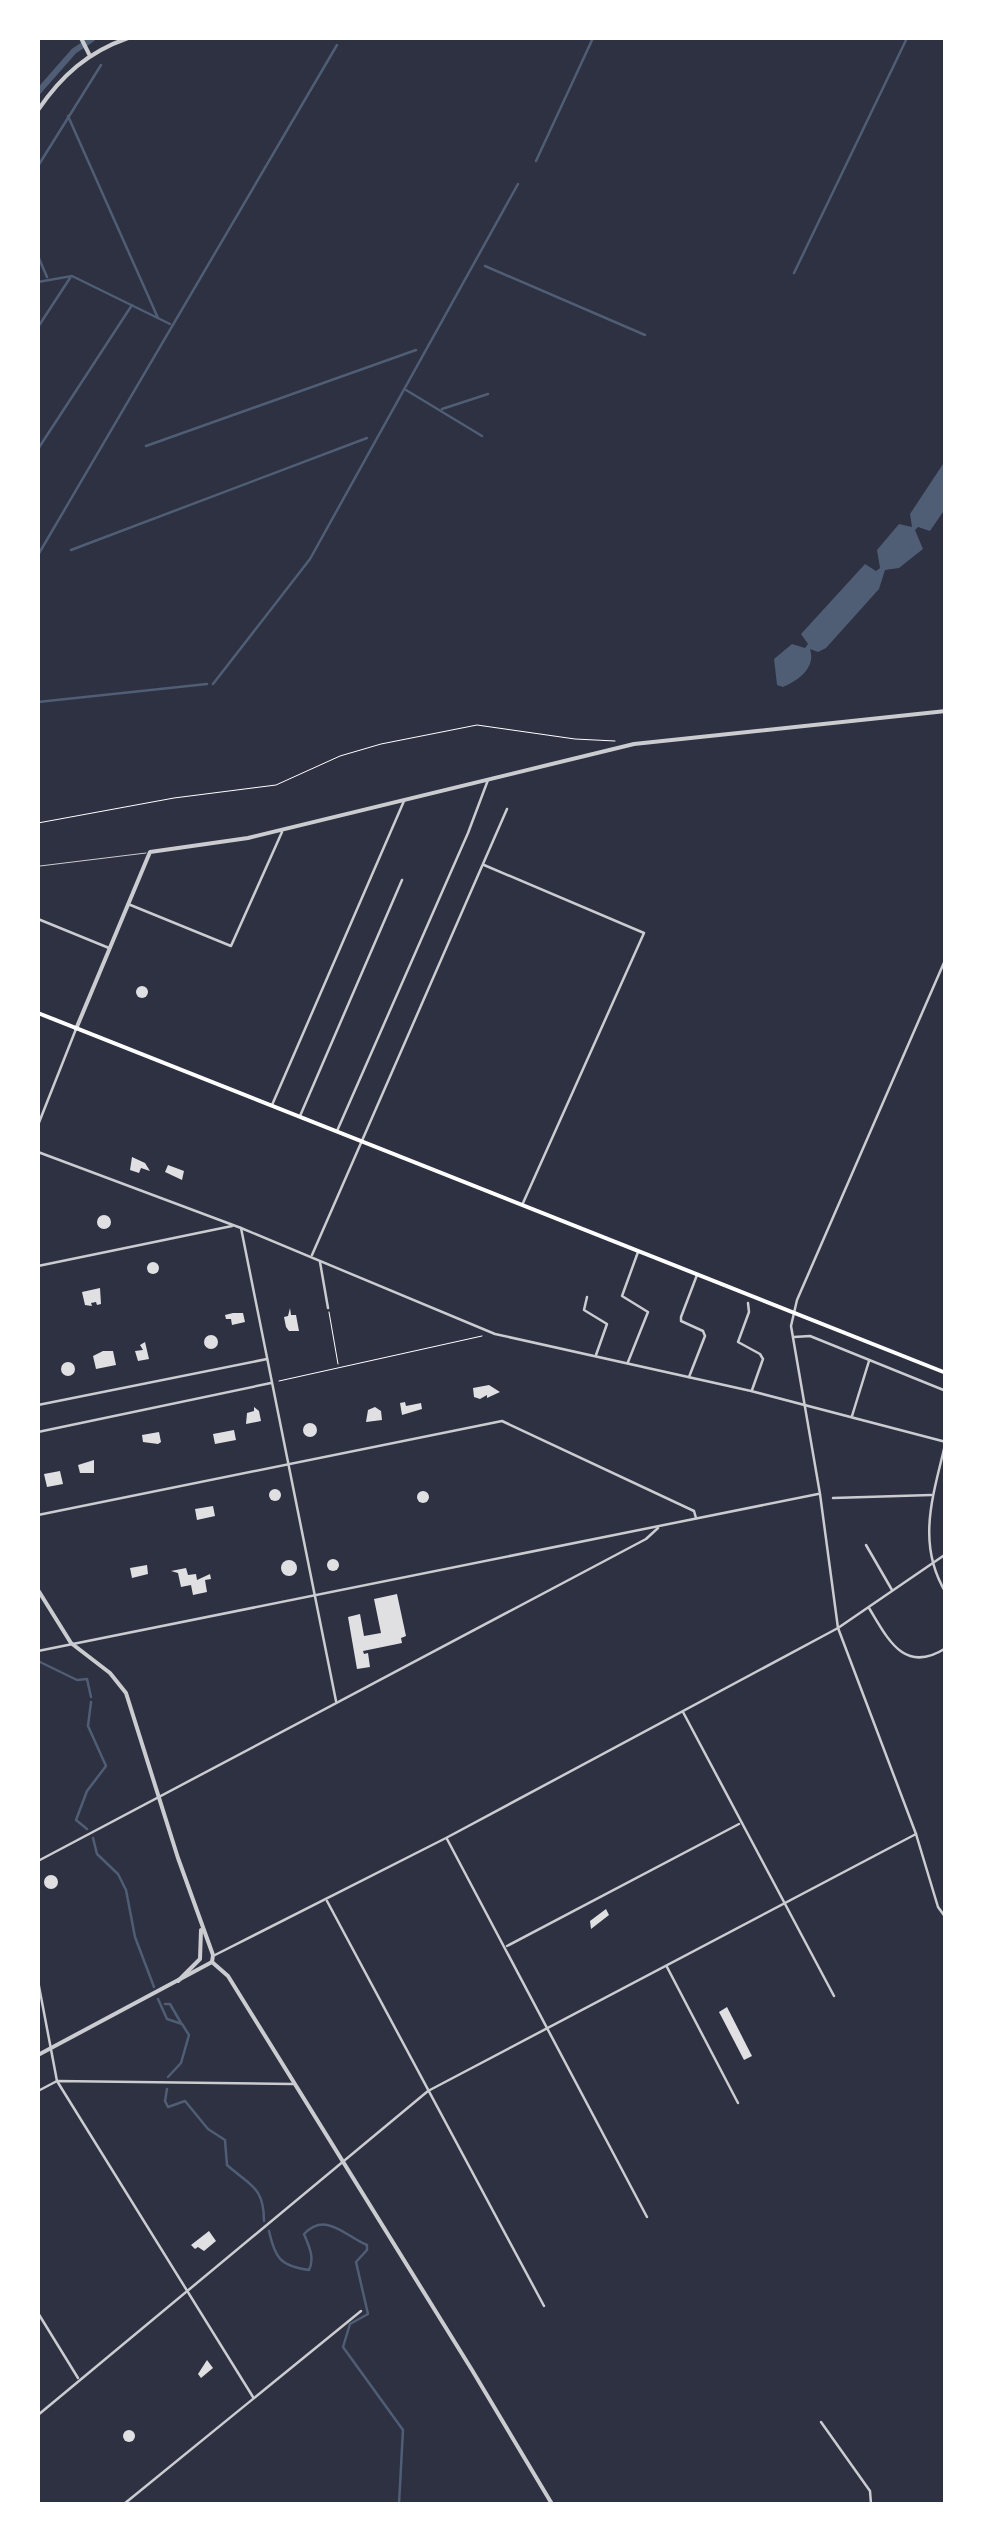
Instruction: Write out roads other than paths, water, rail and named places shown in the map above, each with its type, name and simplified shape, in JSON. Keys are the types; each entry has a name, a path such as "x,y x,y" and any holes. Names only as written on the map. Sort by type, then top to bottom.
{"main road":[{"path":"38,1013 946,1373"}],"street":[{"path":"81,38 89,54"},
{"path":"38,110 61,80 89,54 128,38"},
{"path":"38,1125 148,854 225,843 648,742 946,711"},
{"path":"336,1132 488,780"},
{"path":"271,1106 404,800"},
{"path":"311,1257 506,809"},
{"path":"127,904 232,946 282,830"},
{"path":"483,865 644,932 523,1203"},
{"path":"299,1118 402,880"},
{"path":"38,919 109,948"},
{"path":"946,958 793,1311 793,1337 838,1628 916,1834 938,1908 946,1918"},
{"path":"38,1152 234,1225 495,1334 805,1405 946,1443 927,1528 932,1564 946,1593"},
{"path":"38,1266 234,1225"},
{"path":"240,1228 336,1702"},
{"path":"628,1364 648,1312 622,1296 639,1251"},
{"path":"320,1260 328,1308"},
{"path":"689,1378 704,1336 703,1331 680,1317 697,1274"},
{"path":"587,1298 584,1310 607,1324 596,1356"},
{"path":"748,1303 749,1312 738,1342 763,1359 751,1392"},
{"path":"793,1337 810,1336 946,1391"},
{"path":"38,1405 268,1358"},
{"path":"852,1417 869,1360"},
{"path":"38,1432 273,1385"},
{"path":"38,1514 502,1421 694,1511 696,1519"},
{"path":"38,1651 820,1494"},
{"path":"833,1498 933,1495"},
{"path":"38,1861 646,1539 659,1527"},
{"path":"866,1544 893,1591"},
{"path":"176,1982 201,1956 226,1952 838,1628 946,1554"},
{"path":"38,1590 71,1643 110,1673 126,1693 212,1954 210,1964 203,1970 38,2055"},
{"path":"868,1606 902,1654 922,1658 946,1648"},
{"path":"683,1710 834,1996"},
{"path":"506,1947 741,1823"},
{"path":"38,2415 428,2091 916,1834"},
{"path":"446,1838 647,2217"},
{"path":"326,1900 544,2306"},
{"path":"200,1921 201,1956 228,1976 552,2504"},
{"path":"666,1964 738,2103"},
{"path":"38,1980 57,2080 252,2396"},
{"path":"38,2091 57,2080 294,2083"},
{"path":"124,2504 361,2311"},
{"path":"38,2314 79,2379"},
{"path":"822,2422 870,2491 871,2504"}],"lane":[{"path":"40,866 148,854"}],"water":[{"path":"945,461 945,509 930,531 918,527 915,530 923,549 899,568 885,570 879,589 826,648 818,652 810,649 811,662 805,672 783,687 777,685 774,659 792,644 805,648 808,644 801,634 865,564 876,571 880,568 877,550 899,524 912,527 910,514"}],"waterway":[{"path":"536,161 593,38"},
{"path":"794,273 907,38"},
{"path":"38,92 74,51 92,39"},
{"path":"38,555 337,45"},
{"path":"38,166 101,65"},
{"path":"68,116 158,318"},
{"path":"213,684 310,559 518,184"},
{"path":"38,256 47,277"},
{"path":"485,266 645,335"},
{"path":"38,282 72,276 170,324"},
{"path":"38,327 70,278"},
{"path":"38,449 132,305"},
{"path":"146,446 416,350"},
{"path":"406,390 482,436"},
{"path":"442,409 488,394"},
{"path":"71,550 367,438"},
{"path":"38,702 207,684"},
{"path":"38,1661 77,1680 87,1679 91,1697"},
{"path":"87,1829 76,1820 87,1791 106,1766 88,1726 91,1702"},
{"path":"93,1838 97,1854 118,1874 126,1890 135,1937 154,1987"},
{"path":"158,1999 167,2019 182,2024 189,2035 181,2063 168,2077"},
{"path":"165,2004 170,2004 181,2023"},
{"path":"167,2089 168,2107 185,2101 208,2129 225,2140 227,2165 258,2193 264,2221"},
{"path":"269,2231 280,2259 309,2270 311,2256 304,2234 312,2228 328,2225 367,2245 356,2262 368,2314 350,2324 343,2347 403,2430 399,2504"}]}
